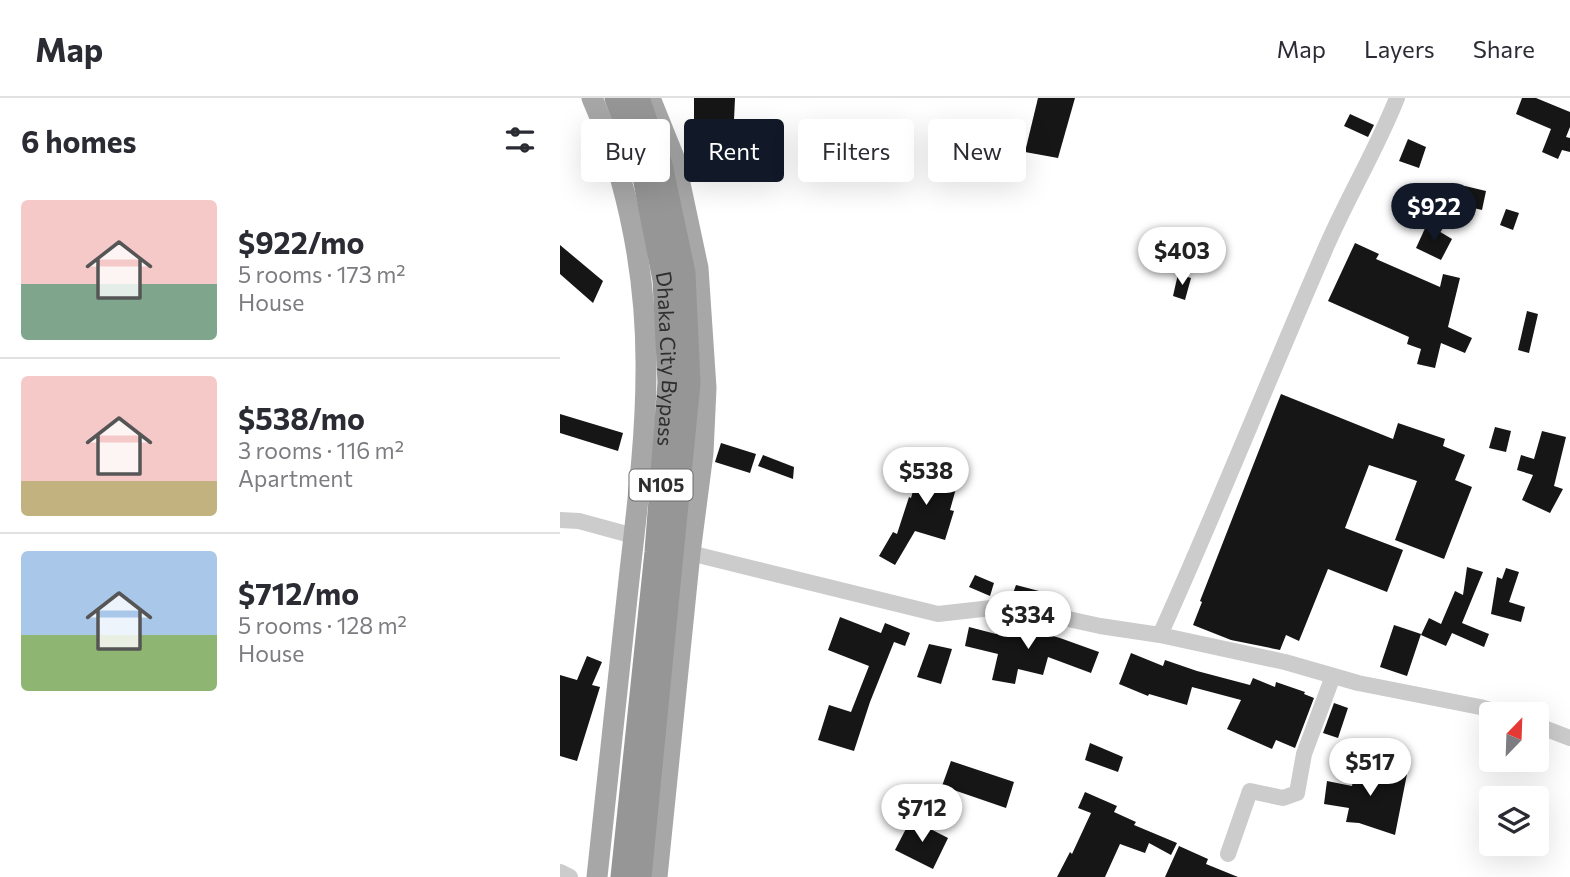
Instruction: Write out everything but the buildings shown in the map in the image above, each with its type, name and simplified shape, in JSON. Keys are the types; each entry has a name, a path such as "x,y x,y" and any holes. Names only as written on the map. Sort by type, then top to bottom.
{"highway":[{"name":"Dhaka City Bypass","path":"616,98 642,167 662,267 669,383 656,552 622,877"},
{"name":"Dhaka City Bypass","path":"638,98 661,165 684,273 689,383 640,877"}],"main road":[{"path":"592,98 620,177 631,222 645,320 646,372 634,536 597,877"},
{"path":"650,98 675,160 698,268 706,388 703,453 690,552 657,877"}],"street":[{"path":"1160,635 1200,547 1335,225 1381,139 1397,98"},
{"path":"560,520 634,536"},
{"path":"690,552 938,614 1009,606 1100,626 1160,635 1285,662 1357,683 1479,707"},
{"path":"1228,853 1250,791 1283,798 1297,793 1304,754 1333,676"},
{"path":"1549,729 1570,738"},
{"path":"560,872 570,877"}]}
